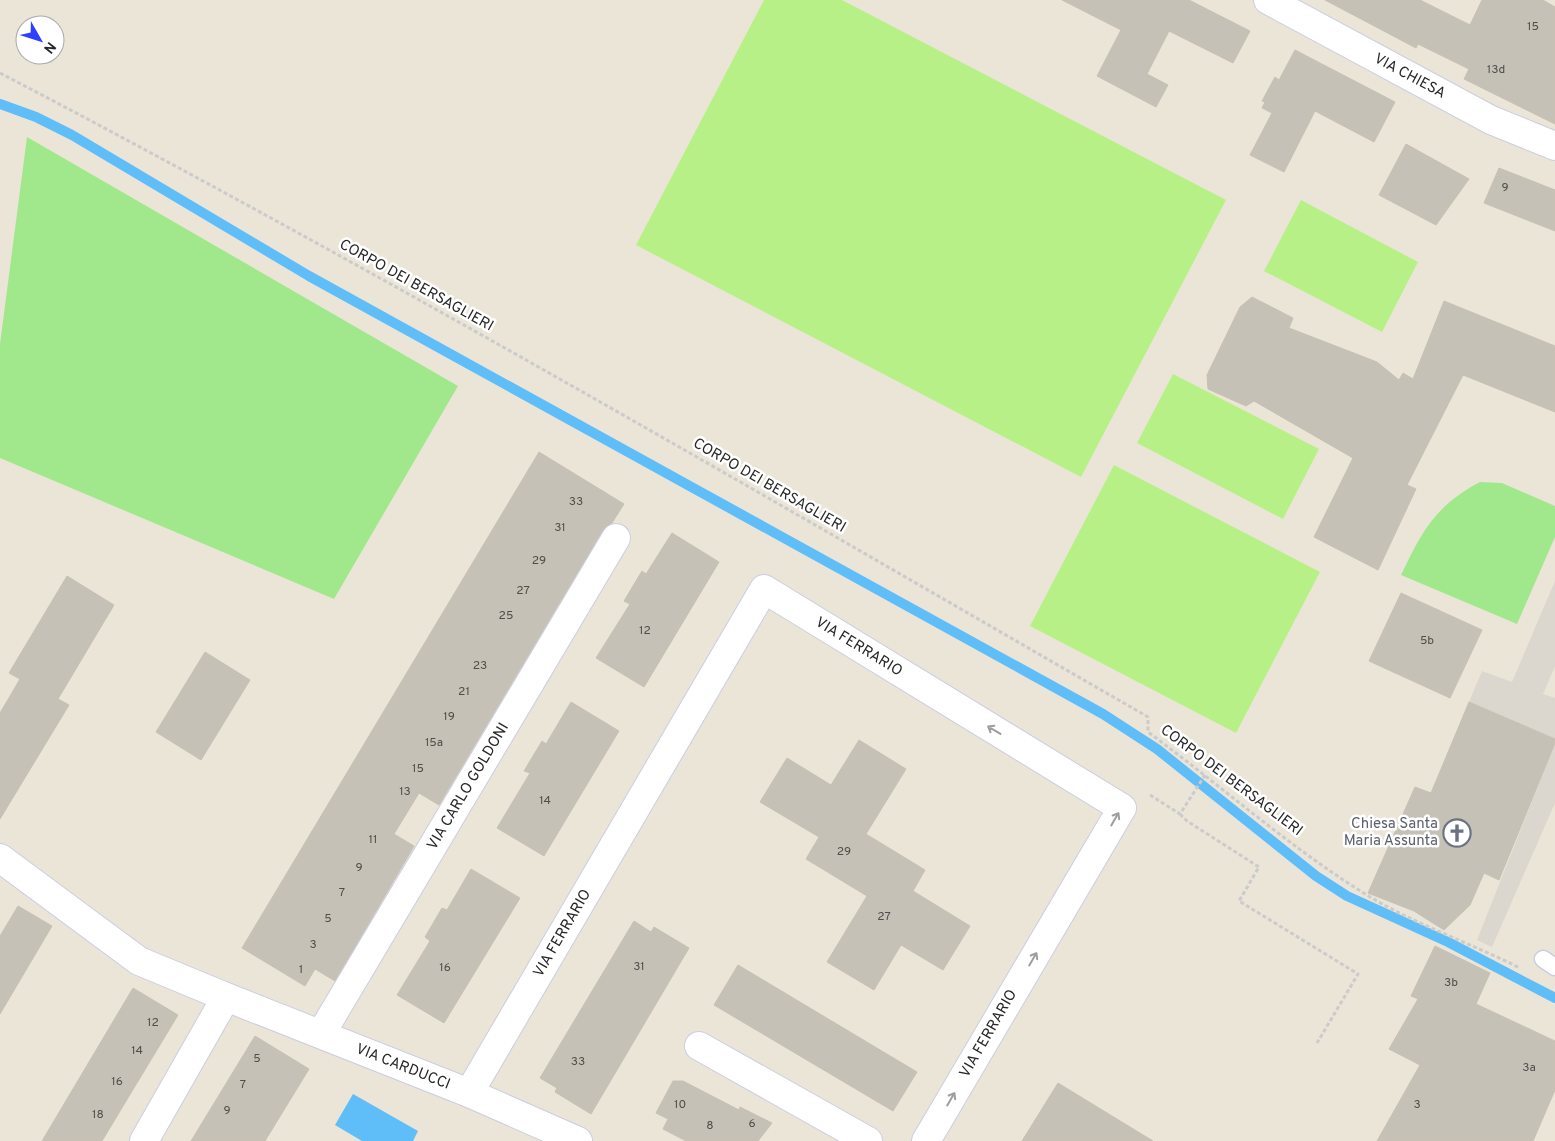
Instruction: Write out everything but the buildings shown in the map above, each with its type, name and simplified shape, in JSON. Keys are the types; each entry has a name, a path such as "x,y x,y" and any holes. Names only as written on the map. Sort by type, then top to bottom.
{"street":[{"name":"VIA CHIESA","path":"1268,0 1491,120 1555,146"},
{"name":"VIA CARLO GOLDONI","path":"321,1034 616,538"},
{"name":"VIA FERRARIO","path":"469,1093 764,589 1122,808 926,1141"},
{"name":"VIA CARDUCCI","path":"0,858 139,961 469,1093 578,1141"},
{"path":"144,1141 226,997"},
{"path":"699,1046 868,1141"}],"path":[{"name":"CORPO DEI BERSAGLIERI","path":"0,74 115,133 547,371 1148,717 1148,732 1311,857 1363,893 1405,916 1494,955"},
{"path":"1180,814 1204,776"},
{"path":"1122,808 1146,792 1259,867 1239,901 1358,974 1317,1042"}],"green space":[{"path":"764,0 842,0 1226,200 1081,477 636,245"},
{"path":"27,137 458,386 334,599 0,458 0,344"},
{"path":"1301,200 1418,262 1382,332 1264,271"},
{"path":"1173,374 1319,449 1283,519 1137,443"},
{"path":"1114,465 1320,572 1236,733 1030,626"},
{"path":"1480,482 1502,483 1555,506 1555,537 1517,624 1401,575 1424,532 1441,510 1452,500"}],"shaded area":[{"path":"1555,581 1555,666 1543,694 1555,698 1555,739 1469,702 1482,671 1512,682"},
{"path":"1555,743 1555,803 1492,947 1477,940"}],"water":[{"path":"353,1094 418,1131 413,1141 362,1141 335,1125"}],"waterway":[{"path":"0,104 36,117 72,135 309,276 1103,714 1157,749 1316,876 1347,896 1448,942 1555,998"}],"place":[{"name":"Chiesa Santa Maria Assunta","path":"1457,833"}]}
